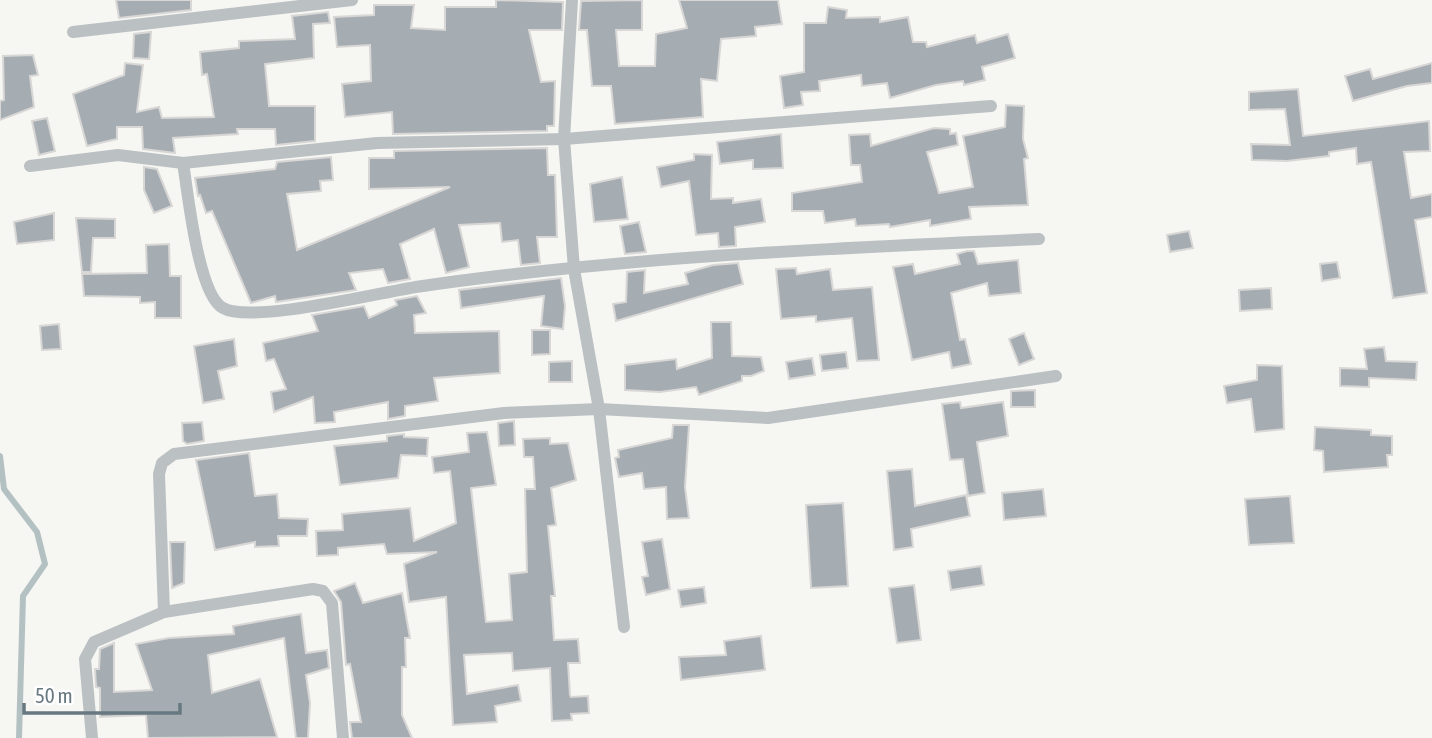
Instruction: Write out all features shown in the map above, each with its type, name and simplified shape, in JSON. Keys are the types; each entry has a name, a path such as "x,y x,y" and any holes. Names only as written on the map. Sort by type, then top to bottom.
{"street":[{"path":"73,32 352,0"},
{"path":"572,0 564,139 574,269 599,409 624,627"},
{"path":"30,166 118,155 183,163 377,143 564,139 991,106"},
{"path":"183,163 205,284 219,307 233,313 277,310 418,287 574,269 879,246 1039,239"},
{"path":"164,612 159,474 166,457 452,418 599,409 768,418 1056,376"},
{"path":"92,738 85,659 87,649 94,642 164,612 313,589 323,591 332,603 343,738"}],"building":[{"path":"116,0 191,0 191,10 119,18"},
{"path":"496,0 563,2 562,30 529,30 541,82 555,81 554,126 547,126 547,131 393,134 392,112 345,117 342,84 371,81 370,45 337,47 334,17 374,15 374,5 414,5 411,28 445,30 445,7 496,7"},
{"path":"642,0 642,30 616,30 619,66 655,66 656,34 687,28 679,0 778,0 782,24 755,27 756,36 721,39 717,81 701,79 703,117 615,124 611,86 592,86 587,30 579,30 581,1"},
{"path":"828,7 847,10 846,18 880,17 880,22 908,17 913,42 926,42 927,47 975,35 977,43 1008,34 1015,58 982,67 985,80 964,85 963,81 936,85 890,98 887,83 862,86 861,75 819,81 820,91 801,92 803,105 784,108 780,76 804,72 804,23 826,23"},
{"path":"328,12 330,23 313,24 314,58 265,64 269,106 315,106 315,141 276,145 275,129 237,129 238,134 173,138 175,153 143,149 142,127 117,127 117,139 87,146 73,94 124,75 125,63 143,65 137,112 159,107 162,118 214,117 207,74 202,75 200,52 239,48 239,41 295,39 292,16"},
{"path":"151,32 149,59 133,58 134,34"},
{"path":"33,55 38,75 30,76 34,107 0,120 0,101 4,100 3,56"},
{"path":"1432,63 1432,83 1407,86 1353,101 1345,76 1370,69 1373,79"},
{"path":"1298,89 1303,136 1429,121 1430,151 1404,152 1411,198 1432,194 1432,217 1415,220 1427,293 1393,298 1371,162 1357,164 1356,148 1329,152 1329,156 1287,161 1252,160 1251,144 1290,145 1285,109 1249,110 1249,92"},
{"path":"1006,105 1024,106 1023,139 1028,158 1024,159 1028,205 969,207 971,219 930,226 930,220 890,227 889,224 856,226 855,219 825,223 823,211 792,211 792,193 862,182 860,165 851,165 849,135 870,134 871,146 934,128 950,129 950,134 956,133 958,145 927,152 939,193 973,187 963,136 1005,127"},
{"path":"47,118 55,151 39,155 32,121"},
{"path":"781,134 783,168 753,169 753,160 720,164 717,142"},
{"path":"547,148 548,175 555,175 557,237 537,237 540,263 521,265 518,240 502,242 500,223 459,225 469,267 446,273 434,229 400,244 410,279 388,283 383,269 349,273 356,290 276,302 275,296 251,303 212,211 206,213 200,195 198,196 195,178 275,169 277,162 331,157 333,180 320,181 321,191 287,194 297,250 450,187 369,189 369,158 394,158 394,151"},
{"path":"694,154 712,155 711,199 733,198 733,203 761,199 765,222 735,227 736,246 719,247 718,233 696,235 689,181 661,187 657,167 694,160"},
{"path":"144,167 157,169 172,206 154,213 144,190"},
{"path":"622,177 628,219 594,222 590,184"},
{"path":"54,213 54,240 17,244 14,222"},
{"path":"76,218 115,219 115,238 93,238 91,272 82,272"},
{"path":"639,222 646,252 625,254 620,226"},
{"path":"1189,231 1193,248 1170,252 1167,235"},
{"path":"169,244 170,276 181,276 181,318 155,318 155,302 140,303 140,297 84,296 82,274 147,273 146,245"},
{"path":"974,251 978,264 1018,260 1021,293 989,296 987,283 951,293 960,340 965,339 971,364 952,368 949,352 912,360 893,267 913,264 915,274 960,264 957,254"},
{"path":"1337,262 1340,278 1322,281 1320,264"},
{"path":"738,263 743,284 616,321 613,304 626,302 627,272 645,270 644,293 688,284 685,273 713,265"},
{"path":"796,268 797,274 830,269 833,290 872,287 879,360 857,361 852,318 816,322 816,316 781,319 776,269"},
{"path":"561,278 565,306 563,329 541,326 544,296 461,308 459,290"},
{"path":"1271,288 1272,309 1240,311 1239,290"},
{"path":"417,296 426,313 414,315 415,333 499,331 500,373 434,378 438,401 405,406 405,416 388,419 388,402 334,412 335,422 315,423 313,397 274,412 271,392 286,389 274,359 266,361 263,343 318,331 312,315 364,306 369,318 397,305 395,300"},
{"path":"711,322 731,322 732,356 761,357 764,371 742,376 742,381 699,395 696,387 660,392 625,390 625,365 676,359 677,369 712,358"},
{"path":"59,324 61,349 42,350 40,326"},
{"path":"532,330 550,330 550,354 532,355"},
{"path":"1024,333 1034,359 1019,365 1009,339"},
{"path":"234,339 237,366 218,371 224,399 203,403 194,346"},
{"path":"1384,347 1386,361 1417,362 1416,380 1369,378 1369,387 1340,386 1340,368 1367,369 1364,349"},
{"path":"846,352 848,368 822,371 820,355"},
{"path":"812,358 815,375 789,379 786,362"},
{"path":"572,361 572,382 549,382 549,362"},
{"path":"1257,365 1282,366 1284,429 1255,432 1251,399 1227,403 1224,386 1257,380"},
{"path":"1035,390 1035,407 1011,407 1011,391"},
{"path":"960,402 961,408 1003,402 1008,436 977,442 985,493 968,496 963,459 950,460 942,404"},
{"path":"514,421 515,445 499,446 498,423"},
{"path":"202,422 204,441 187,444 183,441 182,423"},
{"path":"673,425 689,425 685,487 689,518 667,519 666,487 644,489 642,473 619,477 615,458 619,457 618,450 672,438"},
{"path":"1315,427 1371,430 1371,435 1392,436 1392,455 1387,455 1388,467 1324,472 1323,451 1314,450"},
{"path":"487,432 496,485 471,488 486,622 512,620 509,574 527,572 525,489 535,489 533,457 524,457 523,439 550,438 550,444 568,443 576,480 551,488 556,525 548,526 555,596 551,596 554,640 578,639 580,663 568,663 570,695 588,696 589,713 571,714 572,720 552,721 550,668 513,671 512,653 464,655 467,694 518,685 521,701 495,706 497,722 453,725 446,597 409,602 404,564 437,552 387,554 384,544 338,548 338,555 317,556 316,531 343,530 342,514 410,508 414,541 456,523 450,471 434,473 432,457 469,452 467,433"},
{"path":"404,434 404,437 428,438 427,456 401,455 398,478 340,485 334,446 387,441 387,436"},
{"path":"249,453 255,496 277,494 279,518 308,519 307,536 278,536 279,546 255,547 255,542 215,550 196,460"},
{"path":"912,469 915,506 966,495 970,516 911,529 913,547 894,550 887,471"},
{"path":"1043,489 1046,516 1004,520 1002,493"},
{"path":"1290,496 1294,543 1249,545 1245,499"},
{"path":"843,503 848,586 811,588 806,505"},
{"path":"662,539 670,589 646,595 642,577 648,576 642,542"},
{"path":"170,542 185,542 184,583 172,588"},
{"path":"981,566 984,585 951,590 948,571"},
{"path":"355,583 363,603 402,593 410,638 405,638 406,667 402,667 402,715 412,738 352,738 350,722 361,722 350,664 346,665 341,602 334,591"},
{"path":"914,585 921,640 897,643 889,588"},
{"path":"704,587 706,603 681,607 678,590"},
{"path":"301,614 306,653 327,650 329,668 306,675 310,703 308,738 296,738 284,638 208,655 212,693 260,679 277,737 148,738 146,715 100,717 100,688 96,687 95,669 99,669 100,649 114,643 114,692 152,690 136,644 169,638 234,634 233,626"},
{"path":"761,636 765,670 681,680 679,657 726,655 724,641"}],"waterway":[{"path":"0,456 4,489 37,532 45,564 23,596 19,738"}]}
